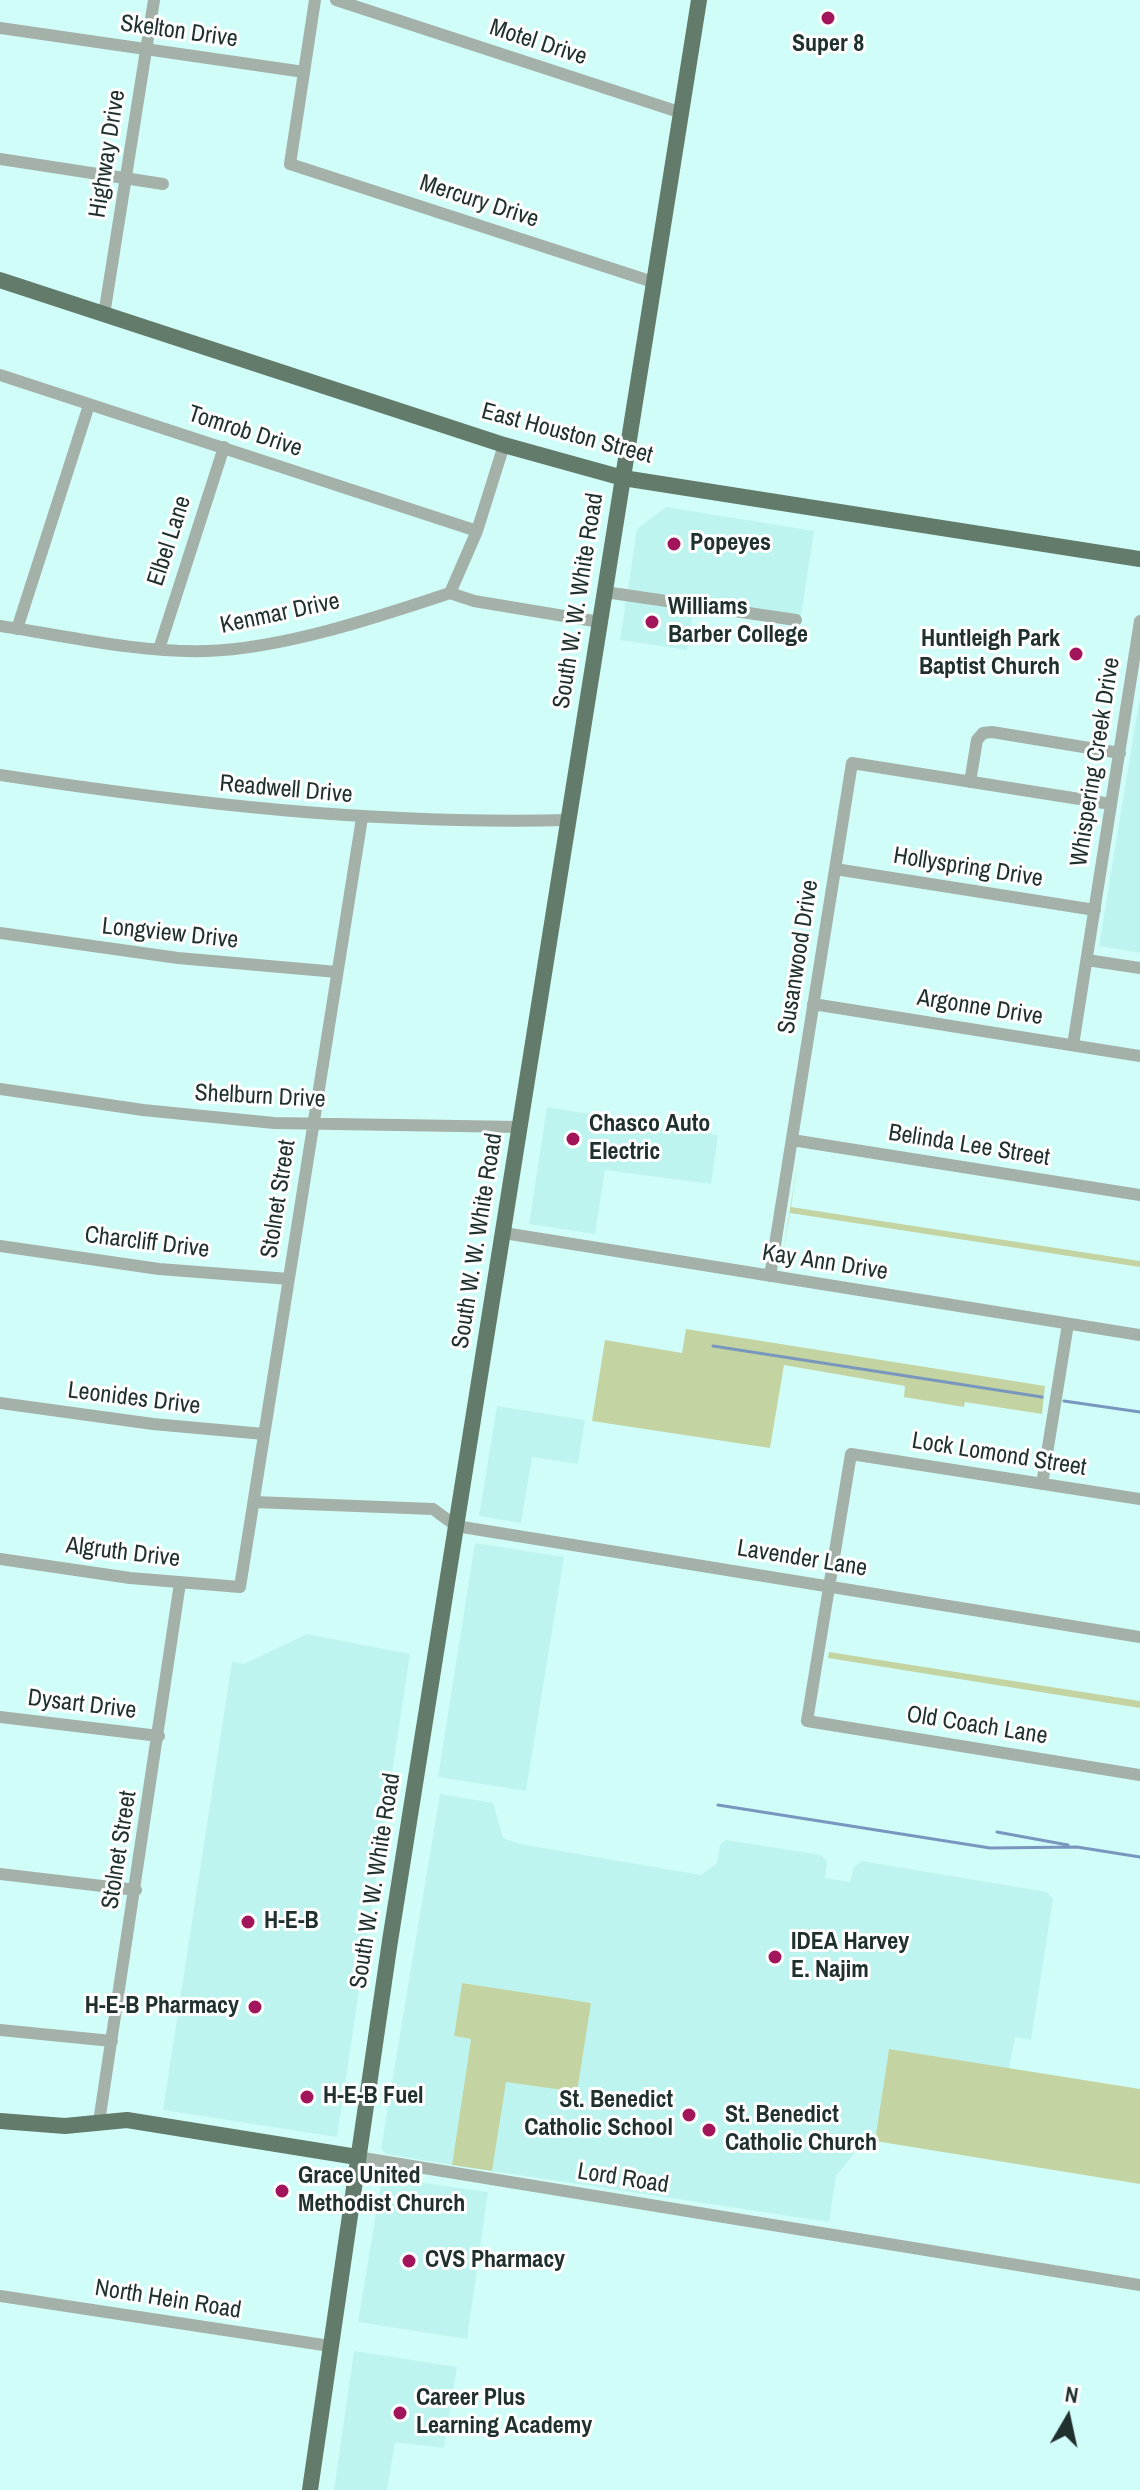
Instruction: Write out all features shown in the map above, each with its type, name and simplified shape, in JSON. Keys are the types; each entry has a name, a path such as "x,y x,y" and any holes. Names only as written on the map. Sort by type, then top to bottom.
{"main road":[{"name":"South W. W. White Road","path":"310,2490 357,2157 699,0"},
{"name":"East Houston Street","path":"0,280 504,445 623,478 1140,559"},
{"name":"Lord Road","path":"0,2121 65,2126 141,2122 357,2157"}],"street":[{"name":"Highway Drive","path":"104,315 154,0"},
{"path":"304,72 315,0"},
{"name":"Motel Drive","path":"336,0 682,113"},
{"name":"Skelton Drive","path":"0,28 304,72"},
{"name":"Mercury Drive","path":"304,72 290,164 653,282"},
{"path":"0,159 163,184"},
{"name":"Tomrob Drive","path":"0,375 477,531"},
{"path":"17,629 89,405"},
{"path":"504,445 477,531 450,593 474,601 600,622"},
{"name":"Elbel Lane","path":"159,649 224,447"},
{"path":"605,592 796,620"},
{"name":"Kenmar Drive","path":"0,626 159,649 208,651 247,647 388,613 450,593"},
{"name":"Whispering Creek Drive","path":"1087,960 1140,621"},
{"path":"970,782 977,740 983,733 1120,753"},
{"name":"Susanwood Drive","path":"770,1276 852,763 1111,804"},
{"name":"Readwell Drive","path":"0,775 207,806 478,823 570,820"},
{"name":"Stolnet Street","path":"240,1587 362,818"},
{"name":"Hollyspring Drive","path":"835,869 1095,910"},
{"name":"Longview Drive","path":"0,933 178,958 337,972"},
{"path":"1073,1045 1087,960 1140,968"},
{"name":"Argonne Drive","path":"813,1004 1140,1056"},
{"name":"Shelburn Drive","path":"0,1089 143,1110 314,1124 520,1127"},
{"name":"Belinda Lee Street","path":"792,1140 1140,1195"},
{"name":"Kay Ann Drive","path":"504,1233 1140,1335"},
{"name":"Charcliff Drive","path":"0,1246 159,1269 289,1279"},
{"path":"1042,1484 1068,1324"},
{"name":"Leonides Drive","path":"0,1403 153,1424 264,1434"},
{"name":"Lock Lomond Street","path":"829,1586 851,1454 1140,1499"},
{"path":"254,1502 433,1509 456,1526"},
{"name":"Lavender Lane","path":"456,1526 1140,1637"},
{"name":"Algruth Drive","path":"0,1559 180,1583 240,1587"},
{"name":"Stolnet Street","path":"99,2122 180,1583"},
{"name":"Old Coach Lane","path":"829,1586 807,1721 1140,1775"},
{"name":"Dysart Drive","path":"0,1717 159,1736"},
{"path":"0,1874 136,1890"},
{"path":"0,2030 112,2041"},
{"name":"Lord Road","path":"357,2157 394,2166 1140,2285"},
{"name":"North Hein Road","path":"0,2296 330,2346"}],"shaded area":[{"path":"666,507 814,531 801,616 628,589 637,529"},
{"path":"626,601 693,611 687,650 620,640"},
{"path":"1140,696 1140,953 1099,946"},
{"path":"547,1107 718,1135 711,1184 605,1170 595,1234 529,1224"},
{"path":"497,1406 585,1420 578,1464 532,1457 521,1523 479,1516"},
{"path":"475,1543 564,1557 526,1791 438,1777"},
{"path":"307,1634 410,1654 337,2137 163,2110 232,1662 244,1664"},
{"path":"440,1794 493,1803 503,1838 520,1844 701,1875 717,1863 720,1845 726,1840 821,1855 827,1861 825,1878 850,1882 854,1867 862,1861 1047,1892 1053,1899 1031,2040 1015,2037 1009,2069 889,2049 875,2141 856,2139 854,2154 836,2176 829,2222 492,2171 505,2081 577,2092 590,2004 462,1983 454,2036 471,2039 452,2165 386,2154 381,2149"},
{"path":"382,2177 488,2192 467,2339 358,2322"},
{"path":"354,2351 457,2367 444,2448 395,2442 387,2490 334,2490"}],"green space":[{"path":"799,1153 791,1207 1140,1261 1140,1267 790,1213 781,1266"},
{"path":"686,1329 1045,1386 1042,1414 965,1402 964,1407 904,1397 905,1386 784,1365 770,1448 592,1421 605,1340 682,1353"},
{"path":"829,1652 1140,1701 1140,1708 828,1658"},
{"path":"462,1983 591,2003 577,2092 506,2082 492,2171 452,2165 471,2039 454,2036"},
{"path":"889,2049 1140,2089 1140,2184 875,2141"}],"waterway":[{"path":"713,1346 1042,1397"},
{"path":"1064,1401 1140,1412"},
{"path":"718,1805 990,1848 1077,1847 1140,1857"},
{"path":"997,1832 1068,1845"}],"place":[{"name":"Super 8","path":"828,18"},
{"name":"Popeyes","path":"674,544"},
{"name":"Williams Barber College","path":"652,622"},
{"name":"Huntleigh Park Baptist Church","path":"1076,654"},
{"name":"Chasco Auto Electric","path":"573,1139"},
{"name":"H-E-B","path":"248,1922"},
{"name":"IDEA Harvey E. Najim","path":"775,1957"},
{"name":"H-E-B Pharmacy","path":"255,2007"},
{"name":"H-E-B Fuel","path":"307,2097"},
{"name":"St. Benedict Catholic School","path":"689,2115"},
{"name":"St. Benedict Catholic Church","path":"709,2130"},
{"name":"Grace United Methodist Church","path":"282,2191"},
{"name":"CVS Pharmacy","path":"409,2261"},
{"name":"Career Plus Learning Academy","path":"400,2413"}]}
